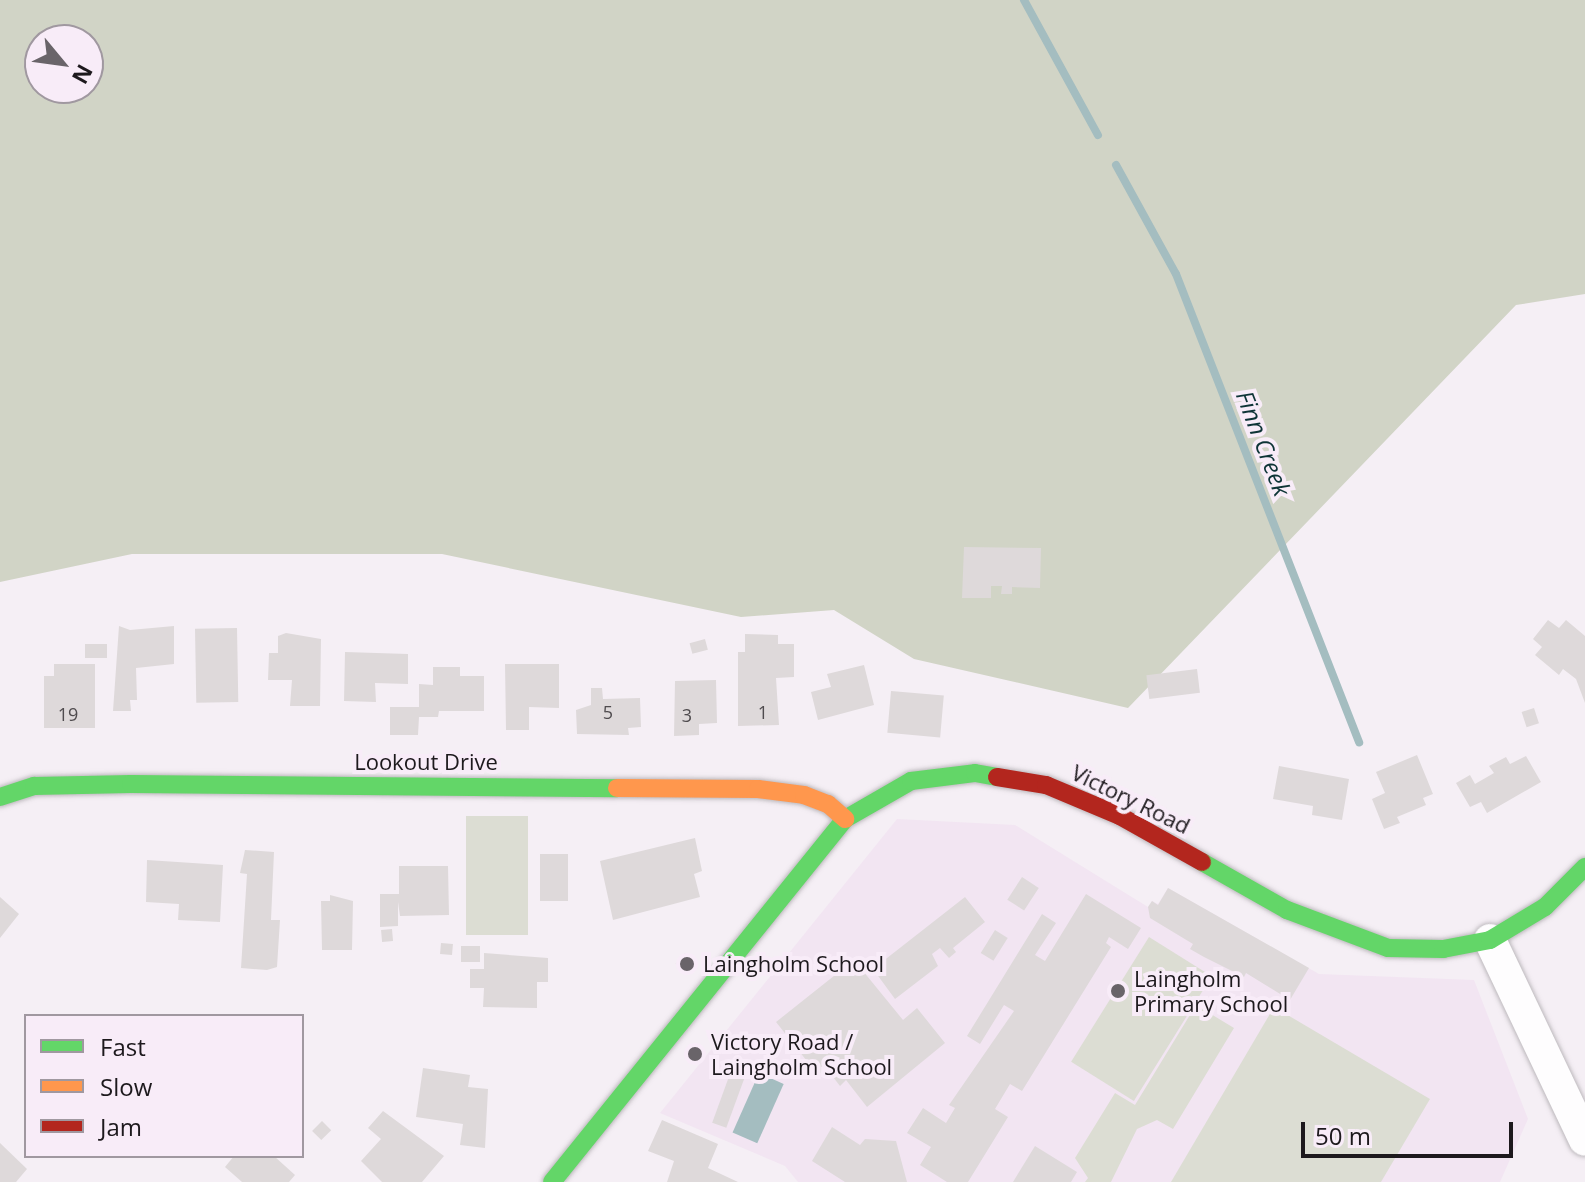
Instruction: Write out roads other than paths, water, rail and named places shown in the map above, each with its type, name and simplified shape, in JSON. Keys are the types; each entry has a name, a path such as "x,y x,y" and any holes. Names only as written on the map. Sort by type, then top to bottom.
{"street":[{"name":"Victory Road","path":"552,1182 845,819 911,781 975,773 1008,776 1046,785 1120,816 1287,910 1358,941 1415,950 1490,940 1545,907 1585,867"},
{"name":"Lookout Drive","path":"0,797 34,786 131,784 758,789 804,795 828,804 845,819"},
{"path":"1490,940 1585,1140"}],"water":[{"path":"759,1073 784,1084 757,1143 733,1132"}],"waterway":[{"name":"Finn Creek","path":"1024,0 1098,135"},
{"name":"Finn Creek","path":"1116,165 1176,274 1359,742"}],"place":[{"name":"Laingholm School","path":"687,964"},
{"name":"Laingholm Primary School","path":"1118,991"},
{"name":"Victory Road / Laingholm School","path":"695,1054"}]}
